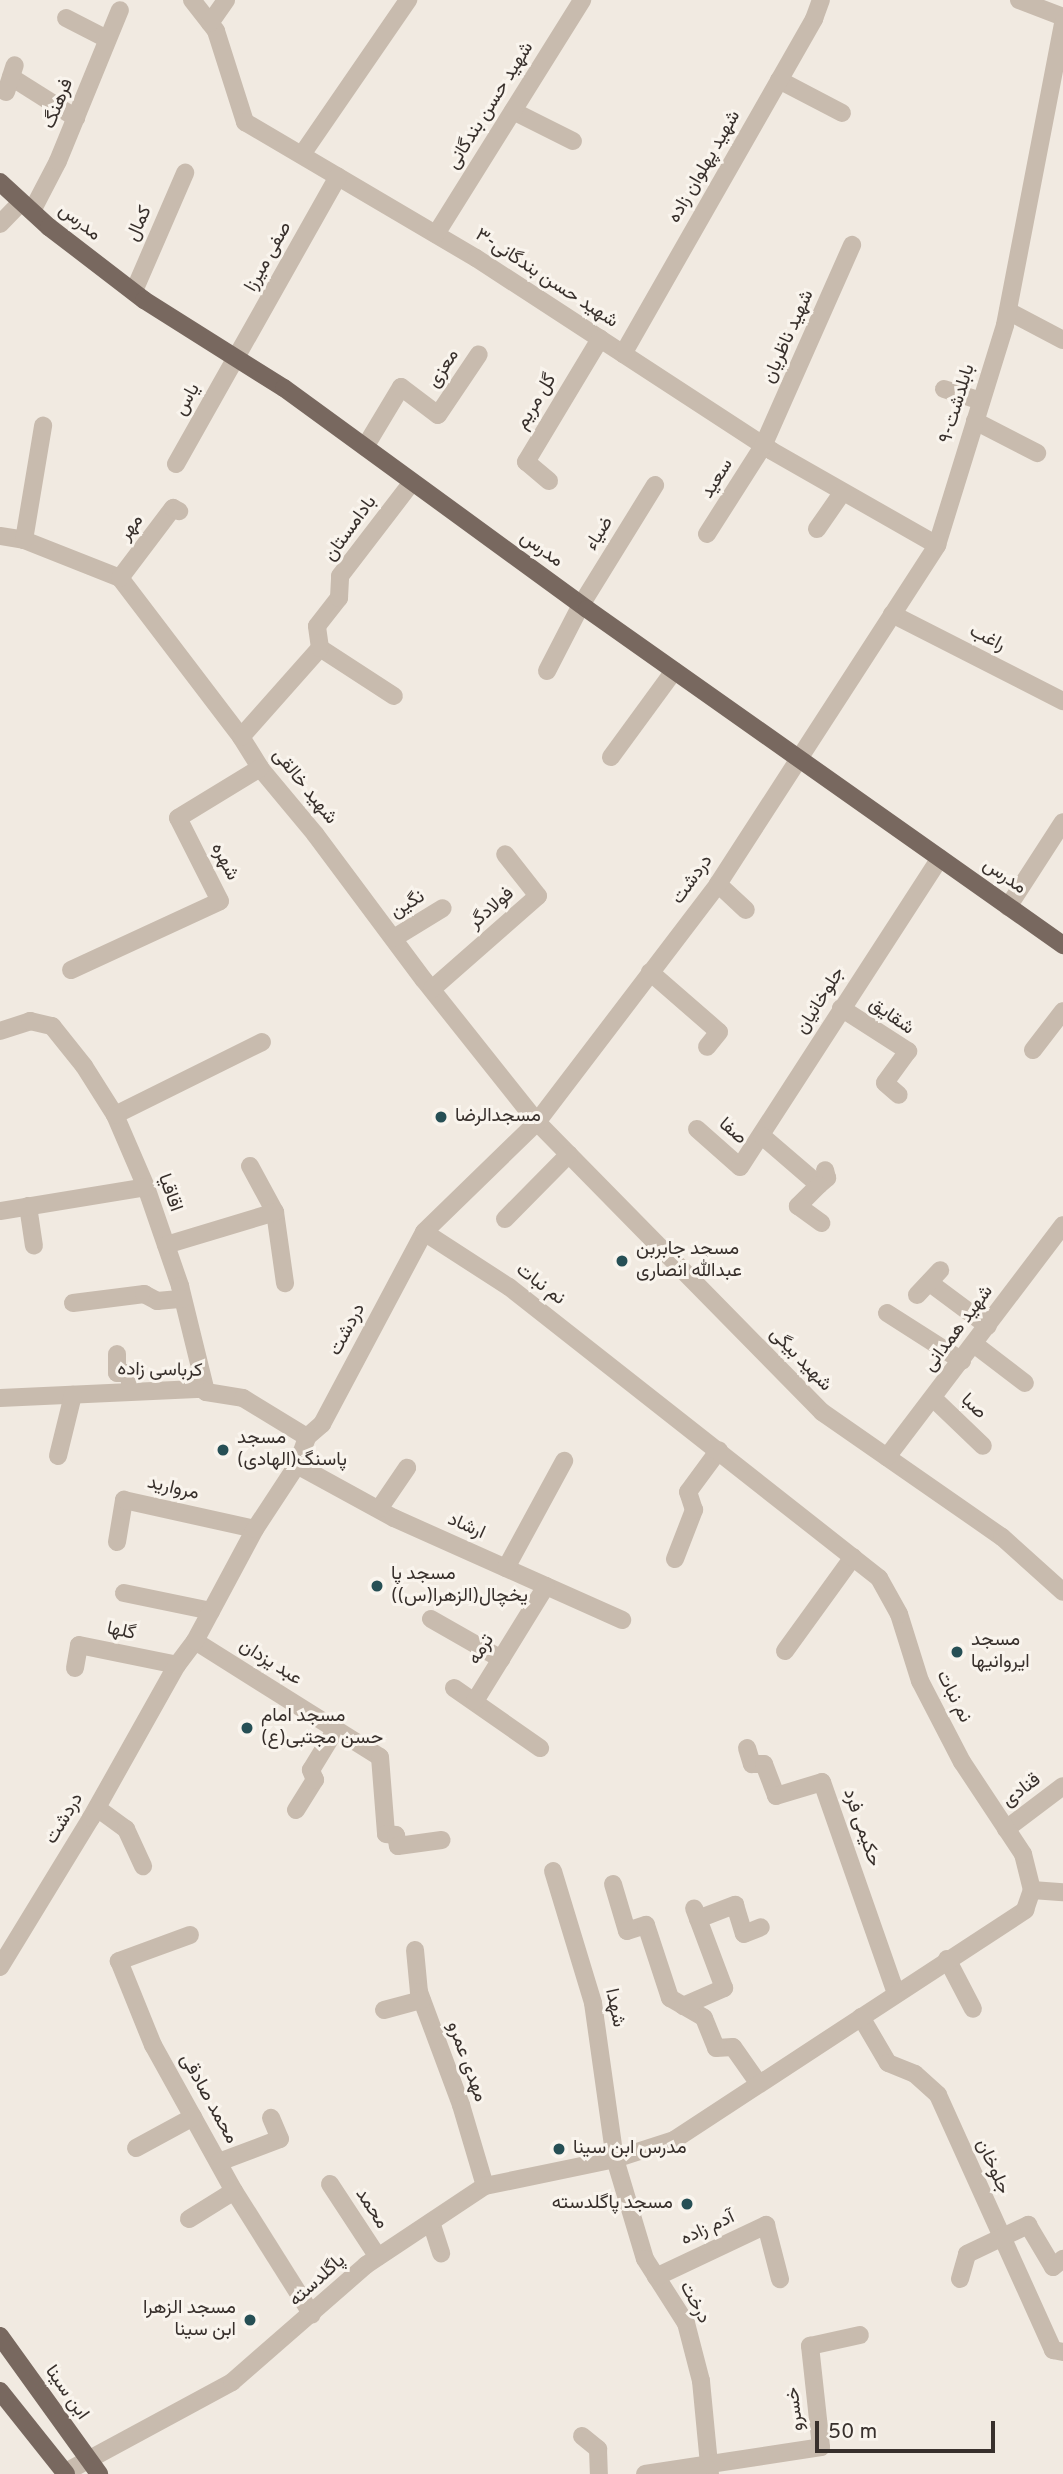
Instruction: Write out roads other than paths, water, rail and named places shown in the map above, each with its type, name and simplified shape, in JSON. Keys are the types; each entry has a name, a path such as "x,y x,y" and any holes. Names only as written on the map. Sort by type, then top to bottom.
{"main road":[{"name":"مدرس","path":"0,182 134,291 365,447 581,605 1063,945"},
{"name":"ابن سینا","path":"0,2336 5,2354 94,2468"},
{"path":"0,2391 65,2473"}],"street":[{"name":"۳-شهید حسن بندگانی","path":"191,0 216,31 245,122 303,153 338,177 436,234 764,446 937,545"},
{"path":"210,23 226,0"},
{"path":"303,153 408,0"},
{"name":"شهید حسن بندگانی","path":"436,234 582,0"},
{"name":"شهید پهلوان زاده","path":"624,354 779,80 821,0"},
{"path":"1019,0 1063,17"},
{"name":"فرهنگ","path":"0,224 27,206 76,118 120,10"},
{"path":"65,18 107,39"},
{"name":"۹-بابلدشت","path":"797,758 937,545 1008,311 1063,24"},
{"path":"11,78 76,118"},
{"path":"779,80 842,113"},
{"path":"513,111 573,141"},
{"name":"کمال","path":"134,291 185,173"},
{"name":"صفی میرزا","path":"236,358 338,177"},
{"name":"شهید ناظریان","path":"764,446 852,245"},
{"path":"1008,311 1063,340"},
{"name":"گل مریم","path":"549,481 526,462 600,339"},
{"name":"معزی","path":"365,447 401,387 438,415 479,354"},
{"name":"یاس","path":"177,464 236,358"},
{"path":"944,389 981,401"},
{"path":"975,421 1037,453"},
{"path":"24,540 43,426"},
{"name":"سعید","path":"707,534 764,446"},
{"name":"بادامستان","path":"320,648 317,626 339,598 340,576 412,482"},
{"name":"ضیاء","path":"547,671 581,605 655,485"},
{"path":"817,529 842,493"},
{"name":"مهر","path":"120,578 173,508 179,511"},
{"path":"0,536 24,540 120,578"},
{"name":"شهید خالقی","path":"120,578 241,737 260,768 537,1122"},
{"name":"راغب","path":"892,614 1063,701"},
{"path":"241,737 320,648 394,696"},
{"path":"611,757 674,671"},
{"name":"دردشت","path":"0,1967 97,1808 177,1665 195,1641 255,1529 297,1465 307,1437 322,1424 424,1232 537,1122 718,884 797,758"},
{"name":"شهره","path":"71,970 220,901 178,818 260,768"},
{"path":"1009,907 1063,822"},
{"name":"فولادگر","path":"432,989 538,897 505,855"},
{"name":"جلوخانیان","path":"740,1167 940,858"},
{"path":"718,884 746,910"},
{"name":"نگین","path":"394,938 443,908"},
{"path":"650,972 719,1032 707,1047"},
{"name":"شقایق","path":"841,1008 908,1051 885,1083 899,1095"},
{"path":"1033,1050 1063,1011"},
{"name":"اقاقیا","path":"0,1031 30,1021 52,1026 84,1066 115,1115 146,1187 166,1245 205,1392"},
{"path":"115,1115 262,1042"},
{"name":"شهید بیگی","path":"537,1122 822,1412 1002,1537 1063,1592"},
{"name":"صفا","path":"697,1129 740,1167"},
{"path":"762,1136 822,1177 798,1206 821,1223"},
{"path":"505,1219 569,1154"},
{"path":"250,1166 275,1212 285,1283"},
{"path":"0,1211 146,1187"},
{"path":"28,1206 34,1246"},
{"path":"166,1245 275,1212"},
{"name":"شهید همدانی","path":"887,1457 1063,1225"},
{"name":"نم نبات","path":"424,1232 509,1287 879,1578 899,1614 920,1681 962,1762 1023,1854 1032,1890"},
{"path":"929,1283 988,1326"},
{"path":"73,1303 144,1294 157,1301 182,1298"},
{"path":"887,1313 962,1361"},
{"path":"974,1344 1025,1383"},
{"path":"117,1354 117,1373 129,1373 131,1391"},
{"name":"کرباسی زاده","path":"0,1398 202,1389 205,1392 243,1398 307,1437"},
{"path":"58,1456 73,1395"},
{"name":"صبا","path":"933,1398 983,1446"},
{"path":"675,1559 694,1510 688,1492 719,1450"},
{"path":"506,1568 564,1461"},
{"name":"ارشاد","path":"297,1465 379,1509 622,1620"},
{"path":"379,1509 407,1468"},
{"name":"مروارید","path":"117,1542 124,1500 255,1529"},
{"path":"785,1651 853,1558"},
{"name":"ترمه","path":"475,1701 546,1586"},
{"path":"124,1593 211,1611"},
{"path":"431,1619 502,1659"},
{"name":"عبد یزدان","path":"195,1641 380,1757 386,1834 396,1835 398,1846 442,1840"},
{"name":"گلها","path":"75,1668 79,1645 177,1665"},
{"path":"454,1688 540,1748"},
{"path":"296,1810 315,1780 306,1771 336,1729"},
{"name":"حکیمی فرد","path":"747,1748 752,1764 764,1764 776,1796 822,1782 896,1993"},
{"name":"قنادی","path":"1006,1829 1063,1786"},
{"path":"97,1808 126,1829 144,1866"},
{"name":"شهدا","path":"553,1871 593,2003 615,2158"},
{"path":"612,1884 628,1931 646,1925 670,1998 704,2018 716,2048 733,2047 759,2084"},
{"path":"615,2158 674,2140 1025,1910 1032,1890 1063,1892"},
{"path":"683,2006 724,1988 696,1914 735,1905 744,1934 761,1927"},
{"name":"محمد صادقی","path":"190,1935 119,1961 153,2045 234,2191 312,2315"},
{"name":"مهدی عمرو","path":"415,1950 422,2000 460,2105 485,2186"},
{"path":"947,1959 973,2009"},
{"path":"384,2010 422,2000"},
{"name":"جلوخان","path":"861,2017 888,2063 915,2074 938,2095 1053,2350 1063,2352"},
{"path":"136,2148 193,2117"},
{"path":"219,2162 280,2139 271,2118"},
{"name":"پاگلدسته","path":"65,2473 94,2468 232,2382 378,2257 485,2186 615,2158"},
{"name":"درخت","path":"615,2158 645,2259 686,2323 701,2381 709,2470"},
{"name":"محمد","path":"330,2184 378,2257"},
{"path":"189,2219 234,2191"},
{"path":"431,2222 441,2253"},
{"name":"آدم زاده","path":"656,2277 766,2225 780,2279"},
{"path":"960,2279 967,2254 1028,2225 1053,2267 1063,2259"},
{"name":"خسرو","path":"709,2470 821,2447 810,2346 860,2335"},
{"path":"582,2436 598,2449 599,2474"},
{"path":"645,2474 709,2470"}],"place":[{"name":"مسجدالرضا","path":"441,1117"},
{"name":"مسجد جابربن عبدالله انصاری","path":"622,1261"},
{"name":"مسجد پاسنگ(الهادی)","path":"223,1450"},
{"name":"مسجد پا یخچال(الزهرا(س))","path":"377,1586"},
{"name":"مسجد ایروانیها","path":"957,1652"},
{"name":"مسجد امام حسن مجتبی(ع)","path":"247,1728"},
{"name":"مدرس ابن سینا","path":"559,2149"},
{"name":"مسجد پاگلدسته","path":"687,2204"},
{"name":"مسجد الزهرا ابن سینا","path":"250,2320"}]}
